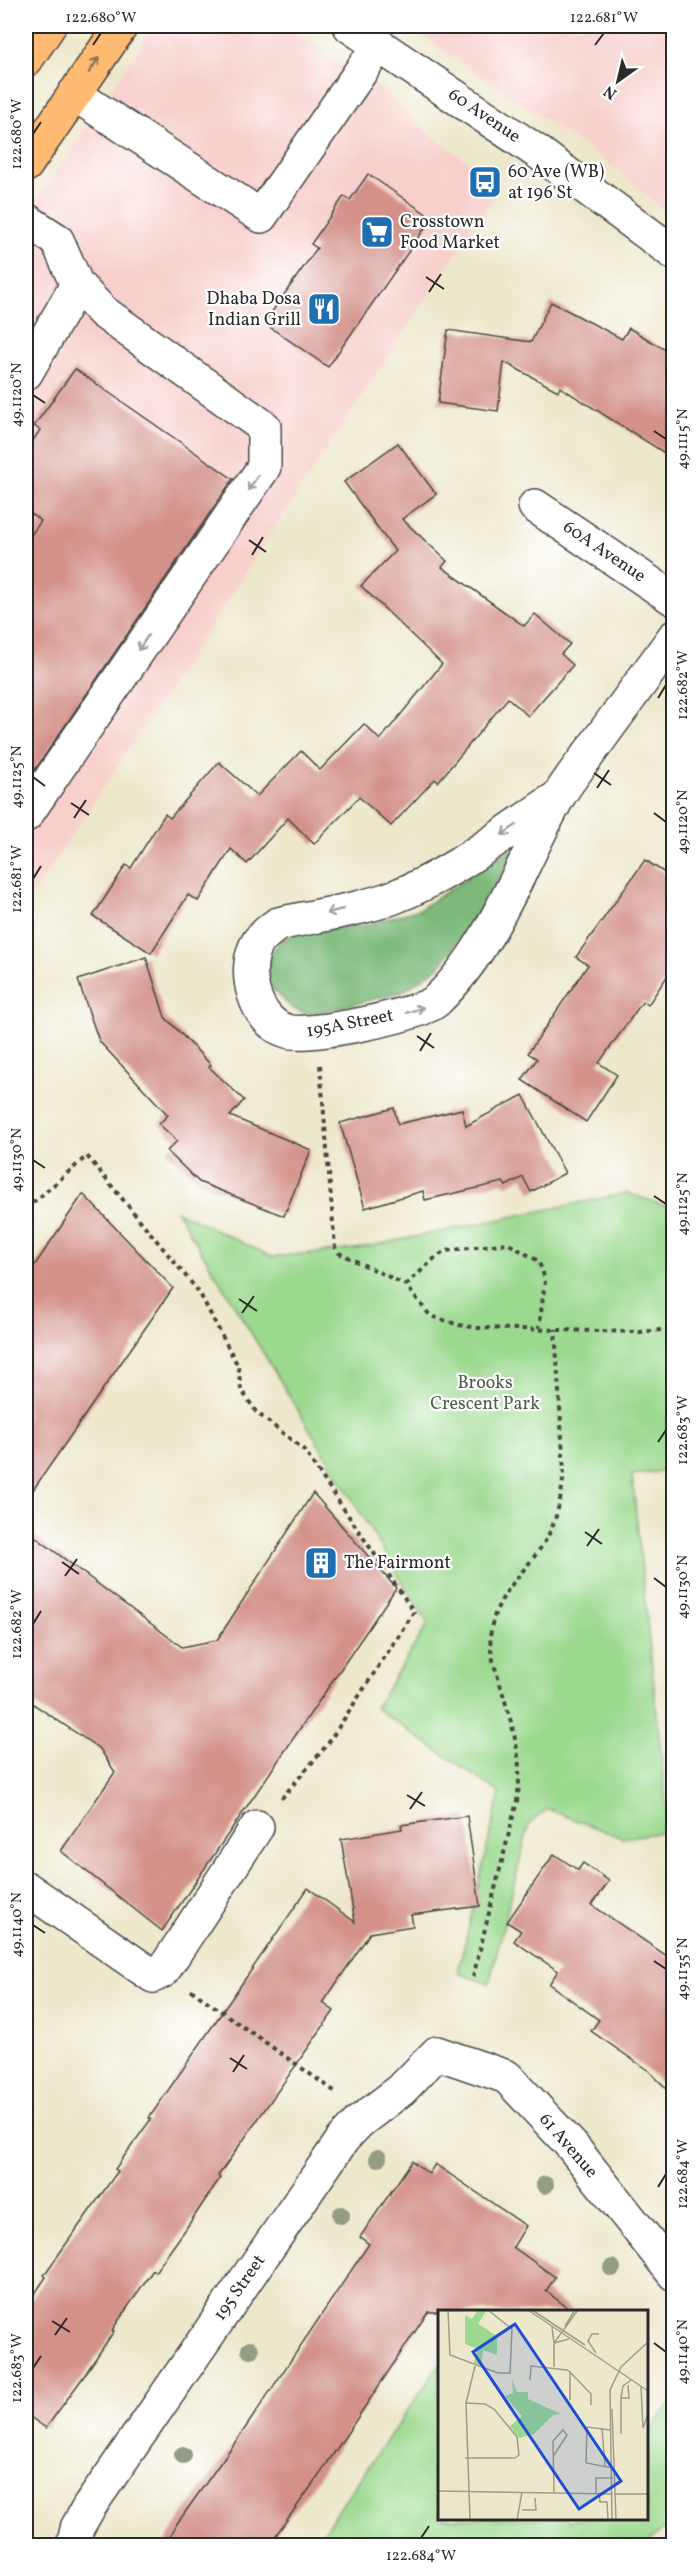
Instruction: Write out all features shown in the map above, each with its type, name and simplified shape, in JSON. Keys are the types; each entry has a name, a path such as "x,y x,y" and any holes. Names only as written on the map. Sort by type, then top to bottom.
{"main road":[{"path":"26,60 49,26"},
{"path":"26,165 121,26"}],"street":[{"name":"60 Avenue","path":"350,26 538,153 674,252"},
{"path":"75,94 261,216 379,45"},
{"path":"26,220 57,240 77,285 104,312 264,427 264,467 26,815"},
{"path":"26,373 77,285"},
{"name":"60A Avenue","path":"535,506 674,599"},
{"name":"195A Street","path":"558,797 441,876 380,902 278,924 269,930 258,942 251,959 250,977 254,993 267,1017 284,1031 299,1034 317,1033 417,1010 434,1002 466,968 504,902 558,797 674,637"},
{"path":"26,1888 153,1976 163,1971 257,1827"},
{"name":"61 Avenue","path":"437,2053 507,2077 571,2145 674,2274"},
{"name":"195 Street","path":"73,2546 77,2529 89,2507 344,2139 359,2122 401,2090 437,2053"}],"path":[{"path":"319,1055 335,1247 339,1253 406,1285 428,1313 444,1321 478,1328 639,1332 674,1329"},
{"path":"26,1209 87,1156 199,1292 238,1366 241,1389 256,1412 303,1449 414,1612 327,1745 257,1827"},
{"path":"406,1285 436,1257 446,1251 507,1243 537,1260 542,1269 545,1281 539,1328"},
{"path":"472,1977 517,1801 520,1772 517,1743 491,1652 491,1631 500,1601 539,1551 551,1530 562,1486 564,1470 555,1329"},
{"path":"163,1971 338,2094"}],"shaded area":[{"path":"154,26 280,26 319,47 384,90 430,135 502,184 26,904 26,217"},
{"path":"408,26 673,26 673,219 608,163"}],"green space":[{"path":"511,849 513,854 493,892 439,967 402,992 310,1015 292,1008 268,984 267,968 272,952 281,941 298,931 367,925 420,909"},
{"name":"Brooks Crescent Park","path":"627,1193 673,1208 673,1470 632,1475 669,1831 622,1838 548,1809 529,1824 489,1984 458,1973 500,1793 375,1708 428,1624 177,1211 272,1257 356,1249"},
{"path":"438,2366 438,2520 568,2520 570,2522 572,2520 648,2520 648,2432 673,2401 673,2522 644,2545 314,2545"}],"building":[{"path":"368,174 432,218 328,367 264,323 317,248 311,244 344,196 350,200"},
{"path":"551,302 622,339 629,328 674,355 674,459 560,387 558,391 504,362 498,411 438,403 448,330 531,342"},
{"path":"75,369 233,479 26,783 26,542 41,521 26,510 26,451 40,430 34,426"},
{"path":"398,443 436,494 402,519 447,561 442,567 524,626 535,614 570,644 561,654 573,665 528,716 508,698 438,782 435,779 391,826 359,797 314,844 288,818 247,864 231,849 198,901 188,895 151,953 93,916 126,865 131,868 165,814 170,818 219,762 257,796 301,751 320,770 364,724 380,740 442,664 361,586 395,551 344,482"},
{"path":"645,860 674,879 674,966 648,1005 643,1001 599,1063 617,1075 586,1122 522,1080 537,1059 528,1053 588,965 576,957"},
{"path":"146,957 165,1017 211,1065 209,1067 244,1100 230,1116 311,1150 284,1216 199,1182 167,1151 177,1141 159,1124 168,1115 99,1041 78,980"},
{"path":"523,1095 565,1173 531,1192 523,1177 506,1186 503,1182 425,1200 423,1191 365,1208 340,1123 394,1108 398,1124 462,1109 466,1126"},
{"path":"83,1194 173,1288 26,1500 26,1278"},
{"name":"The Fairmont","path":"313,1493 396,1588 162,1931 61,1851 115,1772 100,1749 26,1699 26,1530 182,1647 217,1640"},
{"path":"467,1816 480,1906 411,1915 413,1926 370,1933 323,2003 334,2011 218,2176 220,2178 185,2230 155,2272 153,2270 84,2376 46,2428 26,2414 26,2307 46,2277 44,2275 118,2171 115,2169 151,2119 149,2118 308,1888 355,1922 341,1839 402,1829 401,1825"},
{"path":"554,1854 578,1870 583,1863 609,1881 592,1905 674,1961 674,2096 649,2071 591,2031 599,2020 549,1984 558,1971 514,1941 521,1931 507,1922"},
{"path":"412,2161 429,2174 435,2164 526,2226 513,2247 555,2277 546,2291 570,2310 438,2310 438,2312 428,2312 318,2477 268,2546 164,2546 176,2525 246,2427 369,2244 360,2237"}],"place":[{"name":"60 Ave (WB) at 196 St","path":"485,182"},
{"name":"Crosstown Food Market","path":"377,232"},
{"name":"Dhaba Dosa Indian Grill","path":"324,309"},
{"name":"The Fairmont","path":"321,1563"}]}
